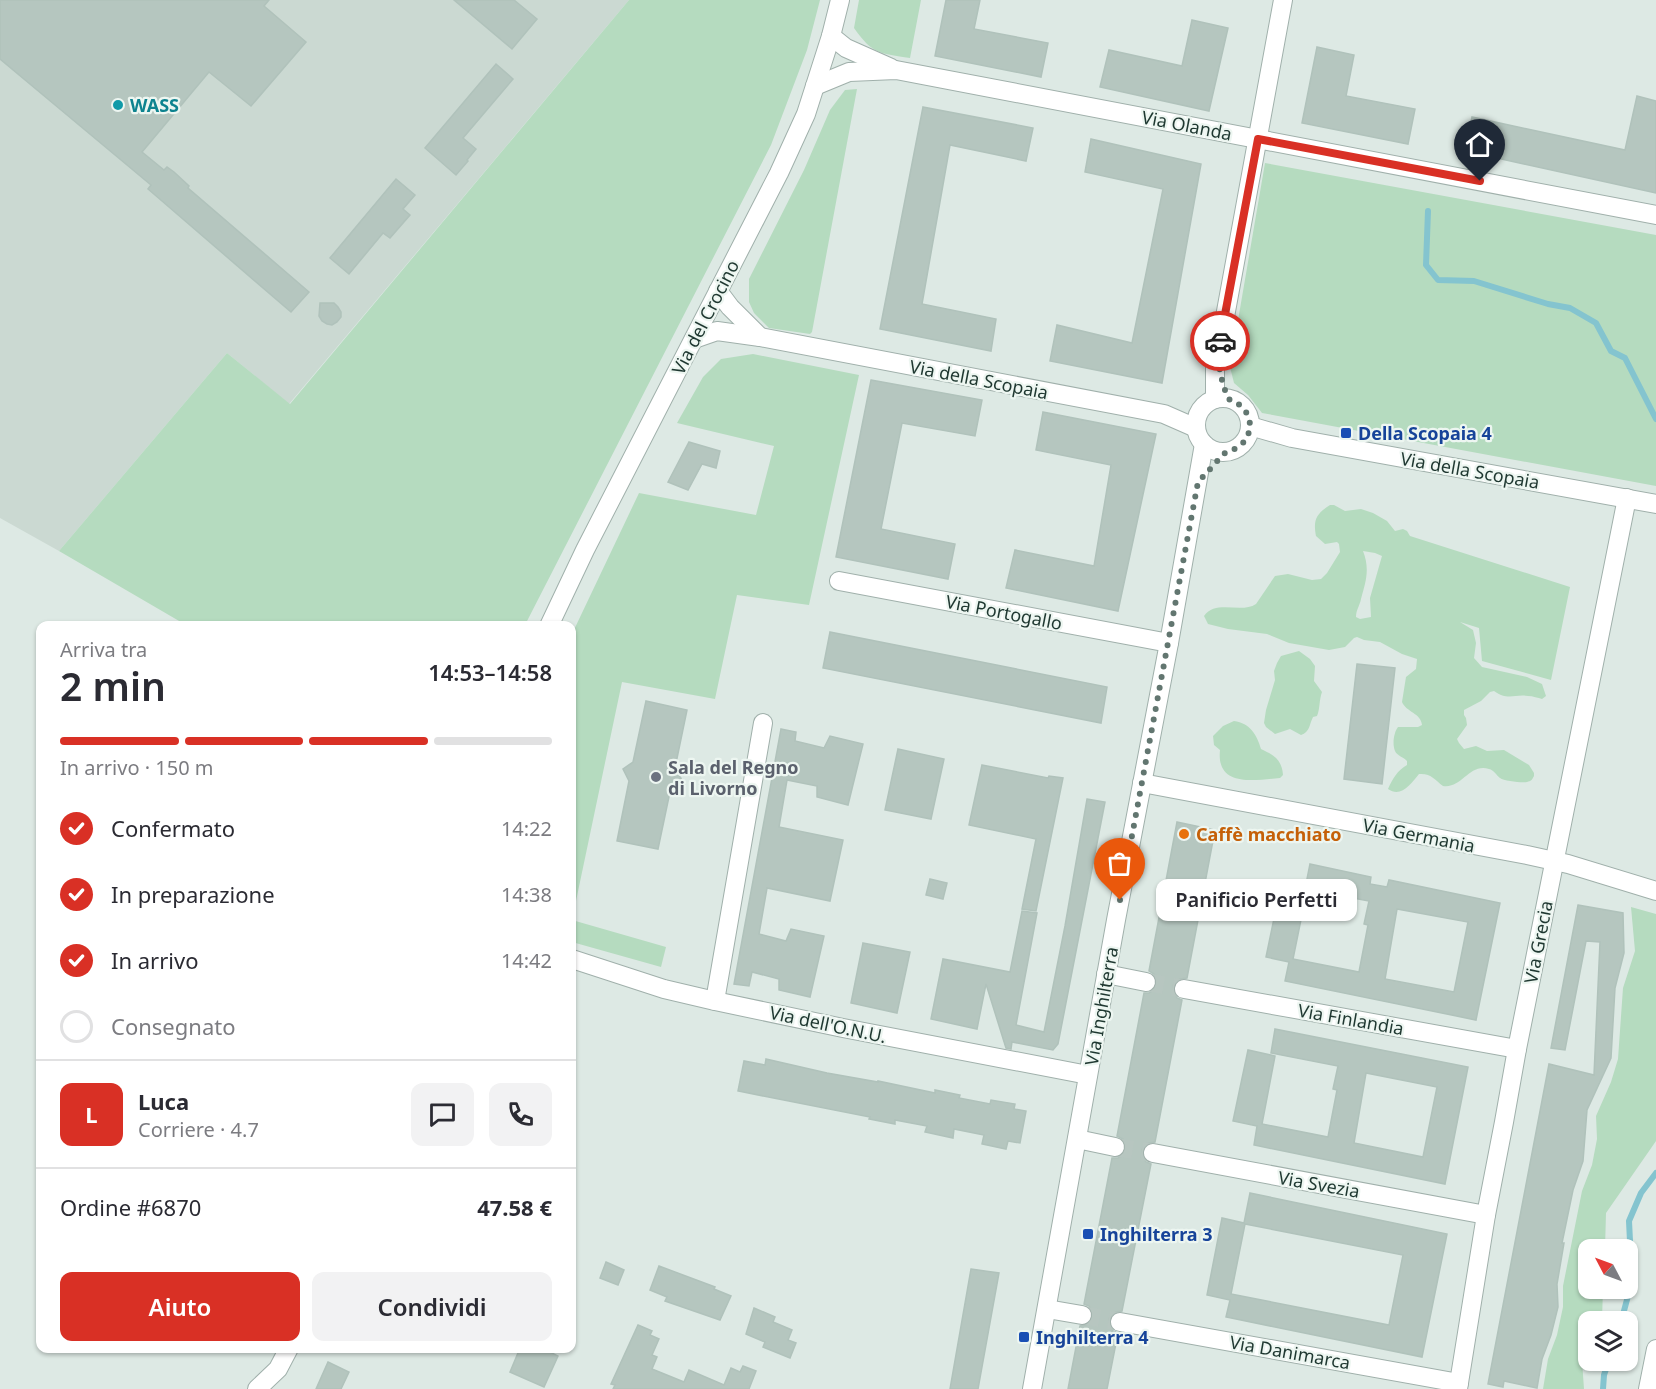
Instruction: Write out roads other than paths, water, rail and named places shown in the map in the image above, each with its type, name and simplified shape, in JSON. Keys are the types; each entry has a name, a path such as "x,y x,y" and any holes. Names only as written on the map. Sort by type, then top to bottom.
{"street":[{"name":"Via del Crocino","path":"551,621 585,550 780,173 806,114 840,0"},
{"name":"Via Inghilterra","path":"1032,1389 1106,974 1198,482 1214,393 1215,362 1282,0"},
{"name":"Via Olanda","path":"831,36 846,48 896,70 1656,215"},
{"name":"Via Olanda","path":"815,86 849,72 896,70"},
{"path":"718,291 730,307 760,337"},
{"name":"Via della Scopaia","path":"694,339 717,331 760,337 1152,412 1209,416"},
{"path":"1241,405 1249,418 1248,433 1237,448 1226,452 1210,449 1209,416 1241,405"},
{"name":"Via della Scopaia","path":"1248,433 1292,438 1656,504"},
{"path":"1198,482 1226,452"},
{"name":"Via Grecia","path":"1459,1386 1486,1215 1517,1049 1628,498"},
{"name":"Via Portogallo","path":"839,581 1169,643"},
{"path":"715,1001 763,723"},
{"name":"Via Germania","path":"1142,783 1554,861 1656,891"},
{"name":"Via dell'O.N.U.","path":"576,960 664,989 715,1001 1088,1075"},
{"path":"1106,974 1146,982"},
{"name":"Via Finlandia","path":"1184,989 1517,1049"},
{"path":"1077,1139 1115,1147"},
{"name":"Via Svezia","path":"1153,1153 1486,1215"},
{"path":"1047,1309 1082,1316"},
{"name":"Via Danimarca","path":"1120,1322 1459,1386"},
{"path":"1648,1389 1656,1349"},
{"path":"257,1389 278,1369 286,1353"}],"waterway":[{"path":"1428,211 1426,265 1438,280 1474,281 1548,304 1570,308 1596,323 1611,351 1625,358 1656,419"},
{"path":"1624,1311 1632,1281 1629,1221 1641,1193 1656,1173"},
{"path":"1603,1389 1605,1371"}],"tunnel":[{"path":"1146,982 1184,989"},
{"path":"1115,1147 1153,1153"},
{"path":"1082,1315 1120,1322"}],"place":[{"name":"WASS","path":"118,105"},
{"name":"Della Scopaia 4","path":"1346,433"},
{"name":"Sala del Regno di Livorno","path":"656,777"},
{"name":"Caffè macchiato","path":"1184,834"},
{"name":"Panificio Perfetti","path":"1120,900"},
{"name":"Inghilterra 3","path":"1088,1234"},
{"name":"Inghilterra 4","path":"1024,1337"}]}
